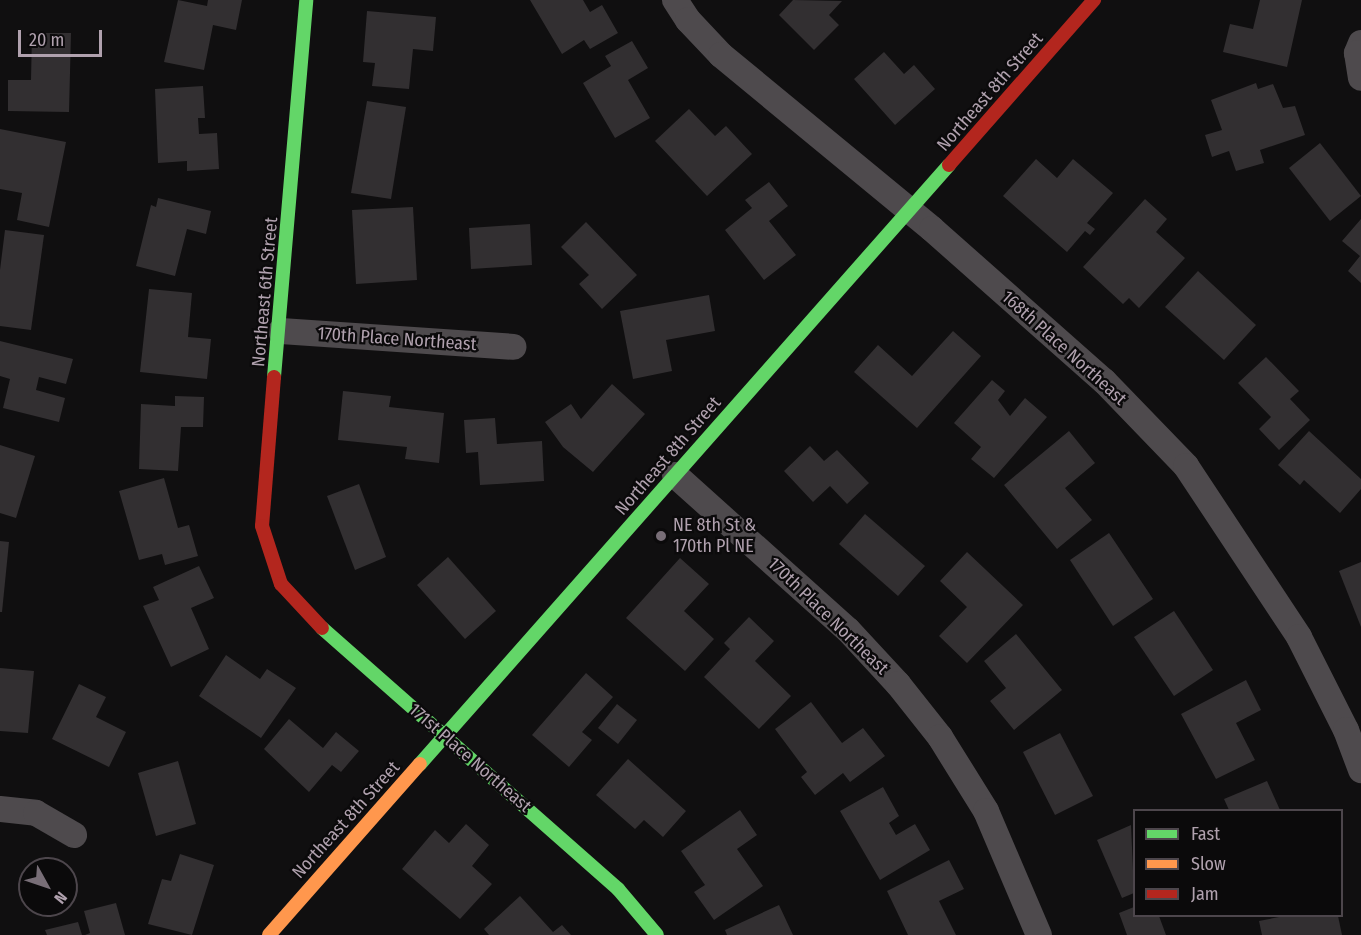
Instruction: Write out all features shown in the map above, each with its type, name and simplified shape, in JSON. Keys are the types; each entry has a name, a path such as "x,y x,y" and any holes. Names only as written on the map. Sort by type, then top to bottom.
{"street":[{"name":"Northeast 6th Street","path":"281,584 262,526 281,331 306,0"},
{"name":"168th Place Northeast","path":"675,0 688,20 721,56 909,212 1104,381 1186,466 1248,554 1353,727 1361,770"},
{"name":"Northeast 8th Street","path":"268,935 1094,0"},
{"name":"170th Place Northeast","path":"281,331 513,347"},
{"name":"170th Place Northeast","path":"675,475 848,630 898,684 940,737 986,811 1039,935"},
{"name":"171st Place Northeast","path":"281,584 310,617 618,889 657,935"},
{"path":"0,809 36,813 74,835"}],"building":[{"path":"178,0 207,6 208,0 242,0 236,30 213,25 204,70 164,62"},
{"path":"530,0 583,0 590,12 602,5 618,33 590,49 584,40 562,54"},
{"path":"793,0 842,1 829,15 839,25 814,50 779,15"},
{"path":"1260,0 1302,0 1287,67 1223,52 1230,24 1253,29"},
{"path":"367,11 436,17 433,51 413,49 409,89 372,86 375,63 363,62"},
{"path":"32,33 71,33 69,112 8,111 8,80 31,80"},
{"path":"632,41 648,68 628,80 650,118 615,138 583,83 611,66 605,56"},
{"path":"884,52 904,74 914,65 935,89 895,125 854,79"},
{"path":"1256,83 1258,89 1273,84 1283,108 1295,106 1305,135 1260,150 1264,163 1236,171 1229,151 1212,157 1205,135 1222,130 1211,100"},
{"path":"203,86 205,118 198,118 199,134 217,133 219,169 187,171 187,161 158,163 155,89"},
{"path":"367,101 406,107 391,199 351,193"},
{"path":"689,109 715,136 726,126 752,154 707,196 655,141"},
{"path":"0,129 66,142 49,227 17,220 22,193 0,189"},
{"path":"1320,143 1361,196 1330,221 1289,168"},
{"path":"1036,159 1057,178 1073,159 1113,193 1087,223 1095,229 1090,235 1085,231 1067,252 1003,196"},
{"path":"769,182 788,206 769,221 796,255 764,280 725,230 752,208 745,200"},
{"path":"158,198 211,211 206,234 187,229 175,276 136,266 151,205 156,207"},
{"path":"1145,199 1167,219 1156,232 1185,258 1139,308 1129,298 1123,304 1083,267"},
{"path":"413,207 417,280 356,284 352,210"},
{"path":"1361,219 1361,283 1348,271 1360,256 1342,241"},
{"path":"586,222 637,275 602,309 579,284 589,275 561,247"},
{"path":"530,224 532,265 471,269 469,228"},
{"path":"5,230 44,235 31,330 0,326 0,270"},
{"path":"1198,271 1256,325 1224,360 1165,307"},
{"path":"149,289 192,293 188,337 211,339 207,379 140,372"},
{"path":"709,295 715,331 666,340 672,371 633,379 620,311"},
{"path":"953,331 981,356 917,428 854,372 878,345 912,376"},
{"path":"0,341 73,359 66,384 39,377 36,390 65,398 59,422 3,408 10,379 0,376"},
{"path":"1266,357 1299,391 1290,399 1310,420 1279,450 1259,429 1271,417 1238,383"},
{"path":"992,380 1005,391 998,400 1010,416 1025,398 1047,417 994,478 971,459 981,447 954,423"},
{"path":"612,384 645,414 593,472 563,447 545,422 571,404 581,419"},
{"path":"343,391 391,396 389,407 444,413 439,463 405,459 407,447 338,440"},
{"path":"175,396 204,397 203,427 181,427 178,471 139,469 141,404 175,406"},
{"path":"495,418 497,444 542,441 544,481 480,485 478,452 466,453 464,420"},
{"path":"1069,431 1095,463 1065,488 1092,520 1057,549 1004,485"},
{"path":"1309,431 1361,479 1361,489 1340,513 1304,480 1300,485 1278,465"},
{"path":"0,445 35,456 16,518 0,513"},
{"path":"810,446 824,461 837,450 869,483 847,504 830,486 813,502 784,471"},
{"path":"164,478 178,528 189,525 198,556 165,565 162,554 139,560 119,491"},
{"path":"359,484 386,557 355,570 327,496"},
{"path":"865,514 925,566 898,596 839,544"},
{"path":"1109,533 1153,599 1113,626 1070,560"},
{"path":"0,541 9,542 2,612 0,612"},
{"path":"967,552 1023,605 967,663 939,636 967,607 940,581"},
{"path":"448,557 496,611 465,639 417,585"},
{"path":"680,558 709,584 684,611 714,639 685,671 626,618"},
{"path":"1361,562 1361,627 1339,571"},
{"path":"199,566 214,598 191,608 209,649 171,667 143,606 159,600 153,587"},
{"path":"1174,611 1213,670 1174,696 1134,637"},
{"path":"749,617 774,641 755,661 791,696 759,729 704,677 730,649 724,643"},
{"path":"1016,634 1062,690 1014,730 990,701 1006,688 984,661"},
{"path":"226,655 260,679 267,669 296,688 261,738 199,696"},
{"path":"0,668 34,671 28,733 0,731"},
{"path":"586,673 613,697 582,732 592,740 569,767 532,735"},
{"path":"1246,680 1261,710 1236,723 1255,760 1216,779 1181,714"},
{"path":"79,684 106,697 96,717 126,732 109,767 52,739"},
{"path":"811,702 842,743 863,728 885,756 850,782 843,773 815,795 801,777 807,772 775,729"},
{"path":"617,704 637,720 618,744 598,728"},
{"path":"289,719 323,748 336,732 359,751 341,772 332,765 309,792 264,749"},
{"path":"1060,733 1093,796 1055,815 1023,752"},
{"path":"628,759 686,811 663,837 644,820 635,829 596,795"},
{"path":"178,761 196,824 156,836 138,773"},
{"path":"1267,781 1280,809 1229,809 1224,799"},
{"path":"883,787 899,816 889,823 896,835 915,824 930,850 880,880 840,811"},
{"path":"740,810 757,835 737,849 763,886 714,920 694,892 705,885 681,851"},
{"path":"466,824 489,845 472,866 492,884 460,919 402,869 435,830 449,843"},
{"path":"1131,825 1133,893 1122,898 1097,840"},
{"path":"180,854 214,865 192,935 148,924 162,879 171,881"},
{"path":"949,860 964,889 939,901 956,935 908,935 887,891"},
{"path":"520,896 553,932 562,925 571,935 489,935 484,929"},
{"path":"116,903 125,935 85,935 90,933 84,911"},
{"path":"779,905 793,935 727,935 725,930"},
{"path":"1133,907 1133,917 1159,917 1166,935 1127,935 1119,913"},
{"path":"1279,917 1338,917 1342,935 1262,935 1259,921"},
{"path":"78,922 82,935 47,935 45,930"}],"traffic: fast":[{"path":"274,377 306,0"},
{"path":"420,764 949,165"},
{"path":"322,628 618,889 657,935"}],"traffic: slow":[{"path":"269,935 420,764"}],"traffic: jam":[{"path":"949,165 1094,0"},
{"path":"274,377 262,526 281,584 322,628"}],"place":[{"name":"NE 8th St & 170th Pl NE","path":"661,536"}]}
